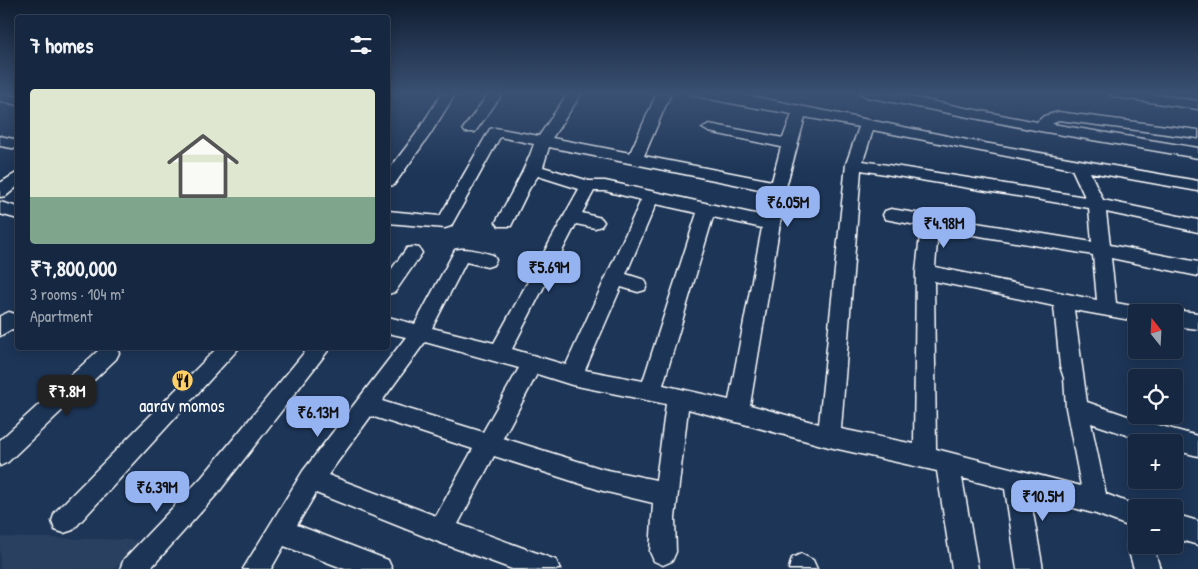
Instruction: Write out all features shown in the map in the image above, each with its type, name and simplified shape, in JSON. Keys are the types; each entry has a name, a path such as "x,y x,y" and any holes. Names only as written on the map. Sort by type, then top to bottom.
{"street":[{"path":"390,177 432,120"},
{"path":"470,129 477,120"},
{"path":"505,222 521,188 534,170 543,141 557,120"},
{"path":"635,159 652,120"},
{"path":"738,412 778,187 797,120"},
{"path":"836,120 1079,167 1198,186"},
{"path":"1007,120 1040,127 1198,153"},
{"path":"1040,127 1048,120"},
{"path":"1086,120 1198,134"},
{"path":"829,437 854,164 867,126"},
{"path":"709,128 789,144"},
{"path":"390,217 445,222 495,132 778,187"},
{"path":"0,141 15,144"},
{"path":"854,164 1097,204 1198,226"},
{"path":"1079,167 1097,204 1103,250 1107,310"},
{"path":"534,170 589,186 605,186 772,224"},
{"path":"0,192 15,180"},
{"path":"498,353 589,186"},
{"path":"572,376 651,197"},
{"path":"0,208 15,211"},
{"path":"650,392 708,210"},
{"path":"891,215 1103,250 1198,269"},
{"path":"571,217 595,222"},
{"path":"930,222 925,272 936,460 965,569"},
{"path":"390,284 413,253"},
{"path":"256,569 281,532 311,480 419,335 461,255 487,260"},
{"path":"925,272 1107,310 1128,312"},
{"path":"616,278 638,285"},
{"path":"1063,301 1070,366 1075,378 1077,408 1096,502"},
{"path":"1183,319 1198,321"},
{"path":"390,326 419,335 498,353 572,376 678,398 829,437 936,460 1096,502 1128,518"},
{"path":"0,455 105,350"},
{"path":"64,521 227,350"},
{"path":"133,568 210,485 318,350"},
{"path":"441,531 532,363"},
{"path":"663,552 662,518 678,398"},
{"path":"366,405 603,480 665,494"},
{"path":"1077,408 1139,430 1198,446"},
{"path":"311,480 441,531 547,569"},
{"path":"1016,481 1030,569"},
{"path":"1183,529 1198,533"},
{"path":"281,532 379,569"},
{"path":"1143,554 1147,569"}],"shaded area":[{"path":"0,537 139,540 115,569 0,569"}],"place":[{"name":"aarav momos","path":"182,381"}]}
